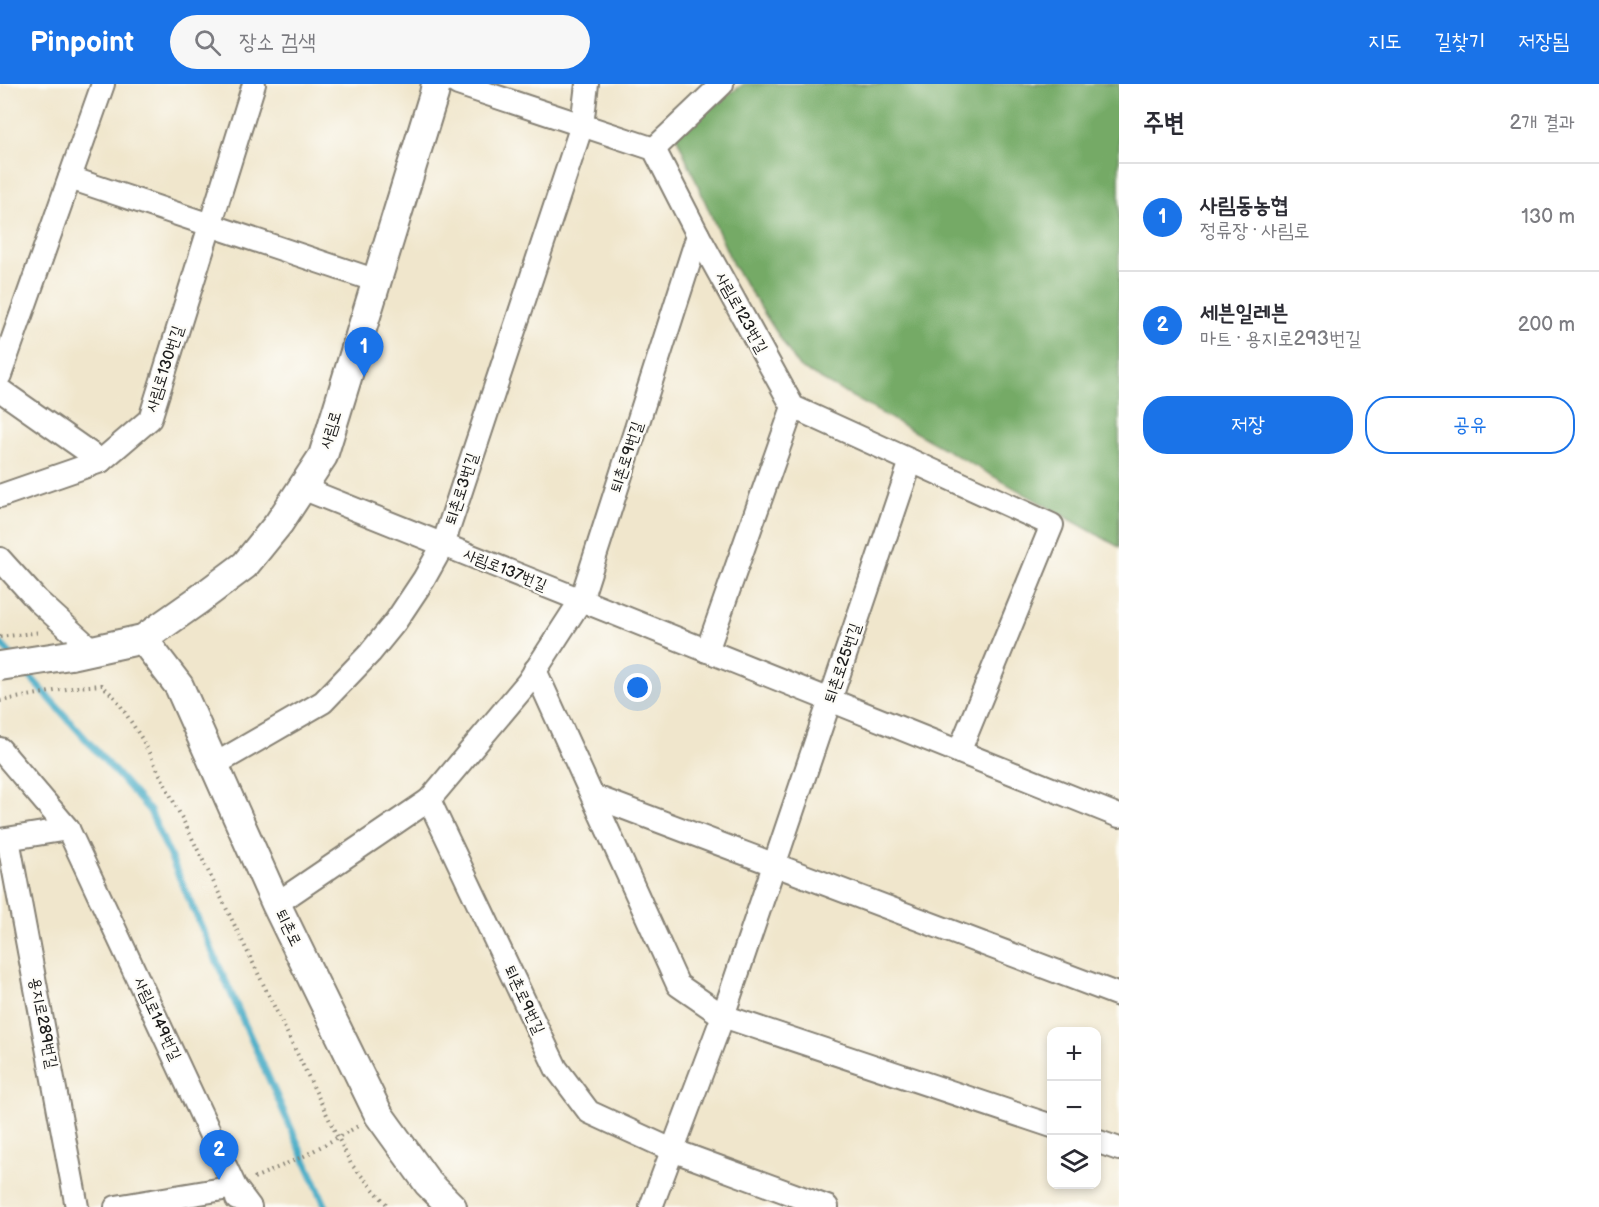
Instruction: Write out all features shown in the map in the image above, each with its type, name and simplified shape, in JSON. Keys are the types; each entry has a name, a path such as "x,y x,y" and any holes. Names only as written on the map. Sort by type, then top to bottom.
{"street":[{"path":"0,375 103,84"},
{"name":"사림로130번길","path":"0,496 101,461 150,418 254,84"},
{"name":"사림로","path":"0,666 81,653 143,639 245,565 279,523 323,456 436,84"},
{"path":"458,84 654,149 722,84"},
{"name":"퇴촌로3번길","path":"214,765 323,702 370,653 396,621 443,545 582,125 587,84"},
{"name":"사림로123번길","path":"654,149 698,235 793,407"},
{"path":"70,178 377,281"},
{"name":"퇴촌로9번길","path":"276,904 429,800 536,670 580,600 698,235"},
{"path":"0,390 101,461"},
{"path":"708,651 793,407 1052,525 958,752"},
{"name":"퇴촌로25번길","path":"651,1207 723,1016 911,461"},
{"name":"사림로137번길","path":"302,488 1119,816"},
{"path":"0,559 81,653"},
{"name":"퇴촌로","path":"143,639 179,686 276,904 379,1115 428,1183 452,1207"},
{"path":"536,670 678,985 723,1016 1047,1124"},
{"name":"사림로149번길","path":"0,749 68,829 250,1207"},
{"path":"593,796 1119,995"},
{"name":"퇴촌로9번길","path":"429,800 556,1068 589,1112 672,1150"},
{"path":"4,840 68,829"},
{"name":"용지로289번길","path":"4,840 77,1207"},
{"path":"1101,1143 1119,1149"},
{"path":"672,1150 827,1207"},
{"path":"116,1207 241,1191"}],"path":[{"path":"0,637 50,631"},
{"path":"0,701 77,687 102,685 117,700 142,739 194,840 351,1164 389,1207"},
{"path":"241,1191 379,1115"}],"green space":[{"path":"744,84 1119,84 1119,547 799,367 733,265 674,131"}],"waterway":[{"path":"0,643 12,656"},
{"path":"25,671 150,811 326,1207"}],"place":[{"name":"사림동농협","path":"364,377"},
{"name":"세븐일레븐","path":"219,1180"}]}
